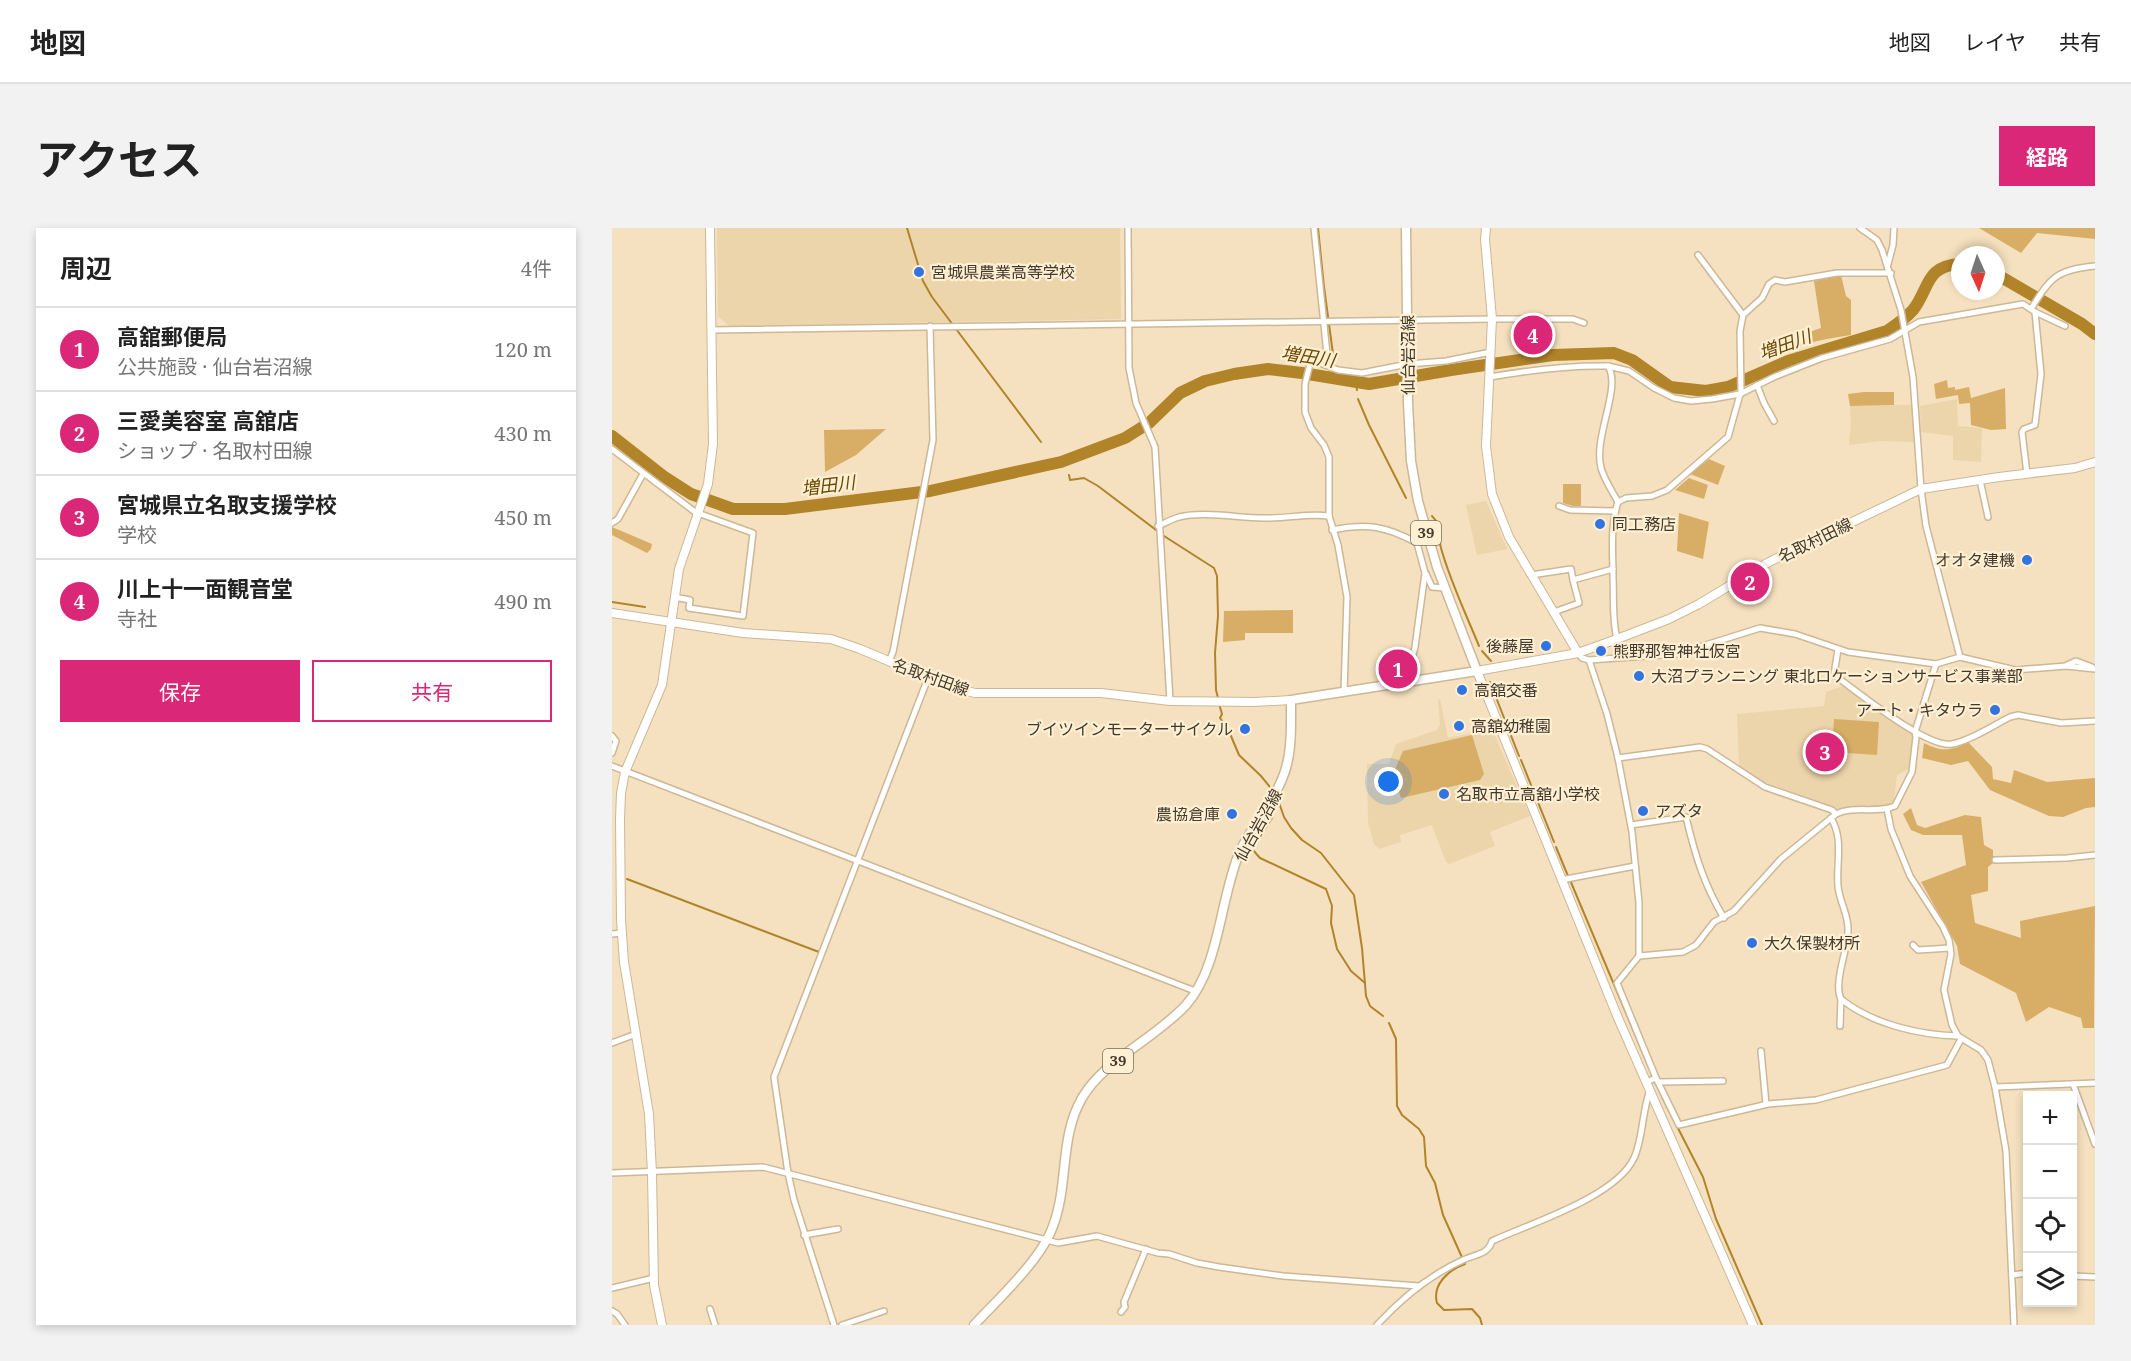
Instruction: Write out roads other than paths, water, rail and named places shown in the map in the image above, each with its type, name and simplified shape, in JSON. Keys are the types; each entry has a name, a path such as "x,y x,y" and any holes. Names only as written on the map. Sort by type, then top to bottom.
{"main road":[{"name":"仙台岩沼線","path":"1406,228 1411,461 1418,501 1437,567 1477,671"},
{"path":"1291,700 1477,671"},
{"name":"仙台岩沼線","path":"974,1325 1036,1256 1047,1240 1058,1206 1068,1131 1083,1096 1110,1068 1171,1020 1188,1003 1195,991 1212,951 1241,851 1278,791 1289,752 1291,700"}],"street":[{"path":"662,1325 654,1278 649,1114 625,971 616,820 625,772 662,685 679,569 707,488 712,444 710,228"},
{"path":"1128,228 1129,368 1132,387 1155,447 1158,529 1170,701"},
{"path":"1314,228 1327,322 1327,354 1313,363 1305,384 1305,412 1329,457 1329,516 1346,580 1344,692"},
{"path":"1486,228 1492,319 1486,446 1492,494 1509,537 1582,658 1589,660 1677,654 1760,628 1795,634 1838,649 1936,664 1960,657 2015,670 2066,666 2073,662 2081,662 2095,669"},
{"path":"1860,228 1877,240 1888,264 1901,310 1913,377 1926,526 1960,657"},
{"path":"1888,264 1893,245 1894,228"},
{"path":"1698,255 1743,315"},
{"path":"2027,474 2022,432 2035,425 2041,374 2033,309 2042,292 2058,274 2095,266"},
{"path":"1618,502 1626,498 1660,494 1724,442 1731,431 1740,392 1740,332 1743,315 1762,298 1769,284 1775,280 1785,282 1837,273 1891,273"},
{"path":"1490,376 1542,368 1579,365 1608,366 1629,371 1654,388 1679,400 1700,400 1740,392 1822,358 1876,344 1920,322 1932,319 2023,304 2065,326"},
{"path":"711,330 1492,319 1573,319 1584,324"},
{"path":"891,657 933,440 930,326"},
{"path":"1313,363 1362,374 1408,365 1491,354"},
{"path":"1608,366 1613,382 1600,438 1601,468 1618,502 1615,511 1613,569 1614,623 1617,639"},
{"path":"1758,385 1764,403 1774,420"},
{"path":"612,449 644,474 700,510 753,533 743,616 689,608 690,600 674,597"},
{"name":"名取村田線","path":"1477,671 1578,653 1617,639 1699,604 1769,562 1921,489 2075,468 2095,462"},
{"path":"612,523 618,519 644,474"},
{"path":"1980,480 1989,517"},
{"path":"1559,506 1570,510 1615,511"},
{"path":"1158,529 1183,516 1263,519 1306,515 1329,516"},
{"path":"1332,530 1353,526 1377,526 1399,533 1417,543 1425,573 1432,587 1445,588"},
{"path":"1532,575 1571,569 1580,603"},
{"path":"1573,580 1613,569"},
{"path":"1406,682 1414,647 1425,573"},
{"path":"1554,612 1588,601"},
{"name":"名取村田線","path":"612,613 743,633 824,638 891,657 928,678 956,689 975,693 1101,693 1170,701 1291,700"},
{"path":"1838,649 1834,675 1932,742 1943,745 1960,742 2018,715 2061,723 2095,721"},
{"path":"1377,1325 1419,1286 1464,1260 1483,1253 1491,1245 1492,1240 1586,1200 1613,1184 1628,1170 1635,1156 1646,1101 1653,1080 1617,983 1639,956 1639,903 1631,825 1618,758 1607,714 1589,660"},
{"path":"1639,956 1683,952 1696,945 1714,922 1724,918 1752,892 1781,859 1833,816 1854,809 1887,809 1895,806 1912,772 1915,732 1936,664"},
{"path":"1477,671 1561,880 1653,1080 1679,1125 1765,1102 1816,1100 1947,1065 1960,1038"},
{"path":"834,1325 804,1235 788,1173 774,1077 928,678"},
{"path":"612,736 616,741 612,753"},
{"path":"1618,758 1700,747 1707,749 1765,787 1832,810 1839,835 1838,885 1846,912 1848,930 1839,989 1840,1026"},
{"path":"612,766 1195,991"},
{"path":"1887,809 1891,829 1910,876 1949,940 1951,954 1944,990 1952,1025 1960,1038"},
{"path":"1631,825 1686,817 1695,858 1709,893 1724,918"},
{"path":"1995,860 2058,859 2095,855"},
{"path":"1561,880 1635,866"},
{"path":"612,934 621,933"},
{"path":"1913,945 1918,950 1950,948"},
{"path":"1841,999 1876,1019 1920,1032 1960,1038 1981,1050 1988,1060 2006,1151 2014,1325"},
{"path":"612,1043 636,1034"},
{"path":"1761,1051 1765,1102"},
{"path":"1653,1080 1723,1081"},
{"path":"1995,1087 2095,1083"},
{"path":"2073,1084 2095,1144"},
{"path":"1650,1090 1753,1325"},
{"path":"612,1173 763,1167 1047,1240 1067,1243 1097,1236 1197,1263 1283,1276 1419,1286"},
{"path":"804,1235 838,1229"},
{"path":"1121,1312 1125,1307 1124,1302 1146,1249"},
{"path":"2012,1275 2023,1274"},
{"path":"2077,1276 2095,1277"},
{"path":"612,1288 654,1278"},
{"path":"710,1309 715,1325"},
{"path":"612,1311 625,1325"},
{"path":"842,1325 884,1311"}],"waterway":[{"path":"907,228 923,281 932,297 1041,442"},
{"path":"1318,228 1333,354"},
{"name":"増田川","path":"612,436 663,476 691,494 733,509 785,509 930,491 1061,462 1125,438 1149,423 1180,393 1205,381 1268,369 1369,384 1553,355 1614,353 1632,360 1670,387 1706,391 1728,387 1788,361 1887,331 1913,310 1934,274 1940,269 1951,266"},
{"name":"増田川","path":"2005,279 2095,334"},
{"name":"増田川","path":"1356,383 1357,390"},
{"path":"1358,399 1406,498"},
{"path":"1069,475 1070,480 1084,478 1098,486 1164,536 1214,568 1217,576 1218,616 1215,653 1218,698"},
{"path":"1432,516 1438,527 1441,548 1449,573 1479,646"},
{"path":"612,602 645,607"},
{"path":"1482,651 1491,661"},
{"path":"1490,682 1519,756"},
{"path":"1219,704 1222,714 1220,718 1228,729 1239,755 1274,792"},
{"path":"1521,760 1554,842"},
{"path":"1277,797 1284,817 1291,828 1302,840 1321,853 1354,895 1366,996 1370,1006 1383,1016"},
{"path":"1277,799 1272,818 1252,849 1260,858 1326,889 1332,906 1331,923 1337,949 1351,971 1365,983"},
{"path":"1556,847 1568,876"},
{"path":"627,879 819,952"},
{"path":"1570,880 1650,1070"},
{"path":"1389,1023 1396,1039 1397,1106 1402,1115 1419,1129 1424,1137 1426,1166 1435,1183 1443,1215 1465,1264 1447,1274 1439,1284 1437,1303 1444,1310 1472,1309 1480,1318 1482,1325"},
{"path":"1662,1097 1703,1177 1716,1219 1762,1325"}],"place":[{"name":"宮城県農業高等学校","path":"919,272"},
{"name":"川上十一面観音堂","path":"1533,335"},
{"name":"同工務店","path":"1600,524"},
{"name":"オオタ建機","path":"2027,560"},
{"name":"三愛美容室 高舘店","path":"1750,582"},
{"name":"後藤屋","path":"1546,646"},
{"name":"熊野那智神社仮宮","path":"1601,651"},
{"name":"高舘郵便局","path":"1398,669"},
{"name":"大沼プランニング 東北ロケーションサービス事業部","path":"1639,676"},
{"name":"高舘交番","path":"1462,690"},
{"name":"アート・キタウラ","path":"1995,710"},
{"name":"高舘幼稚園","path":"1459,726"},
{"name":"ブイツインモーターサイクル","path":"1245,729"},
{"name":"宮城県立名取支援学校","path":"1825,752"},
{"name":"名取市立高舘小学校","path":"1444,794"},
{"name":"アズタ","path":"1643,811"},
{"name":"農協倉庫","path":"1232,814"},
{"name":"大久保製材所","path":"1752,943"}]}
